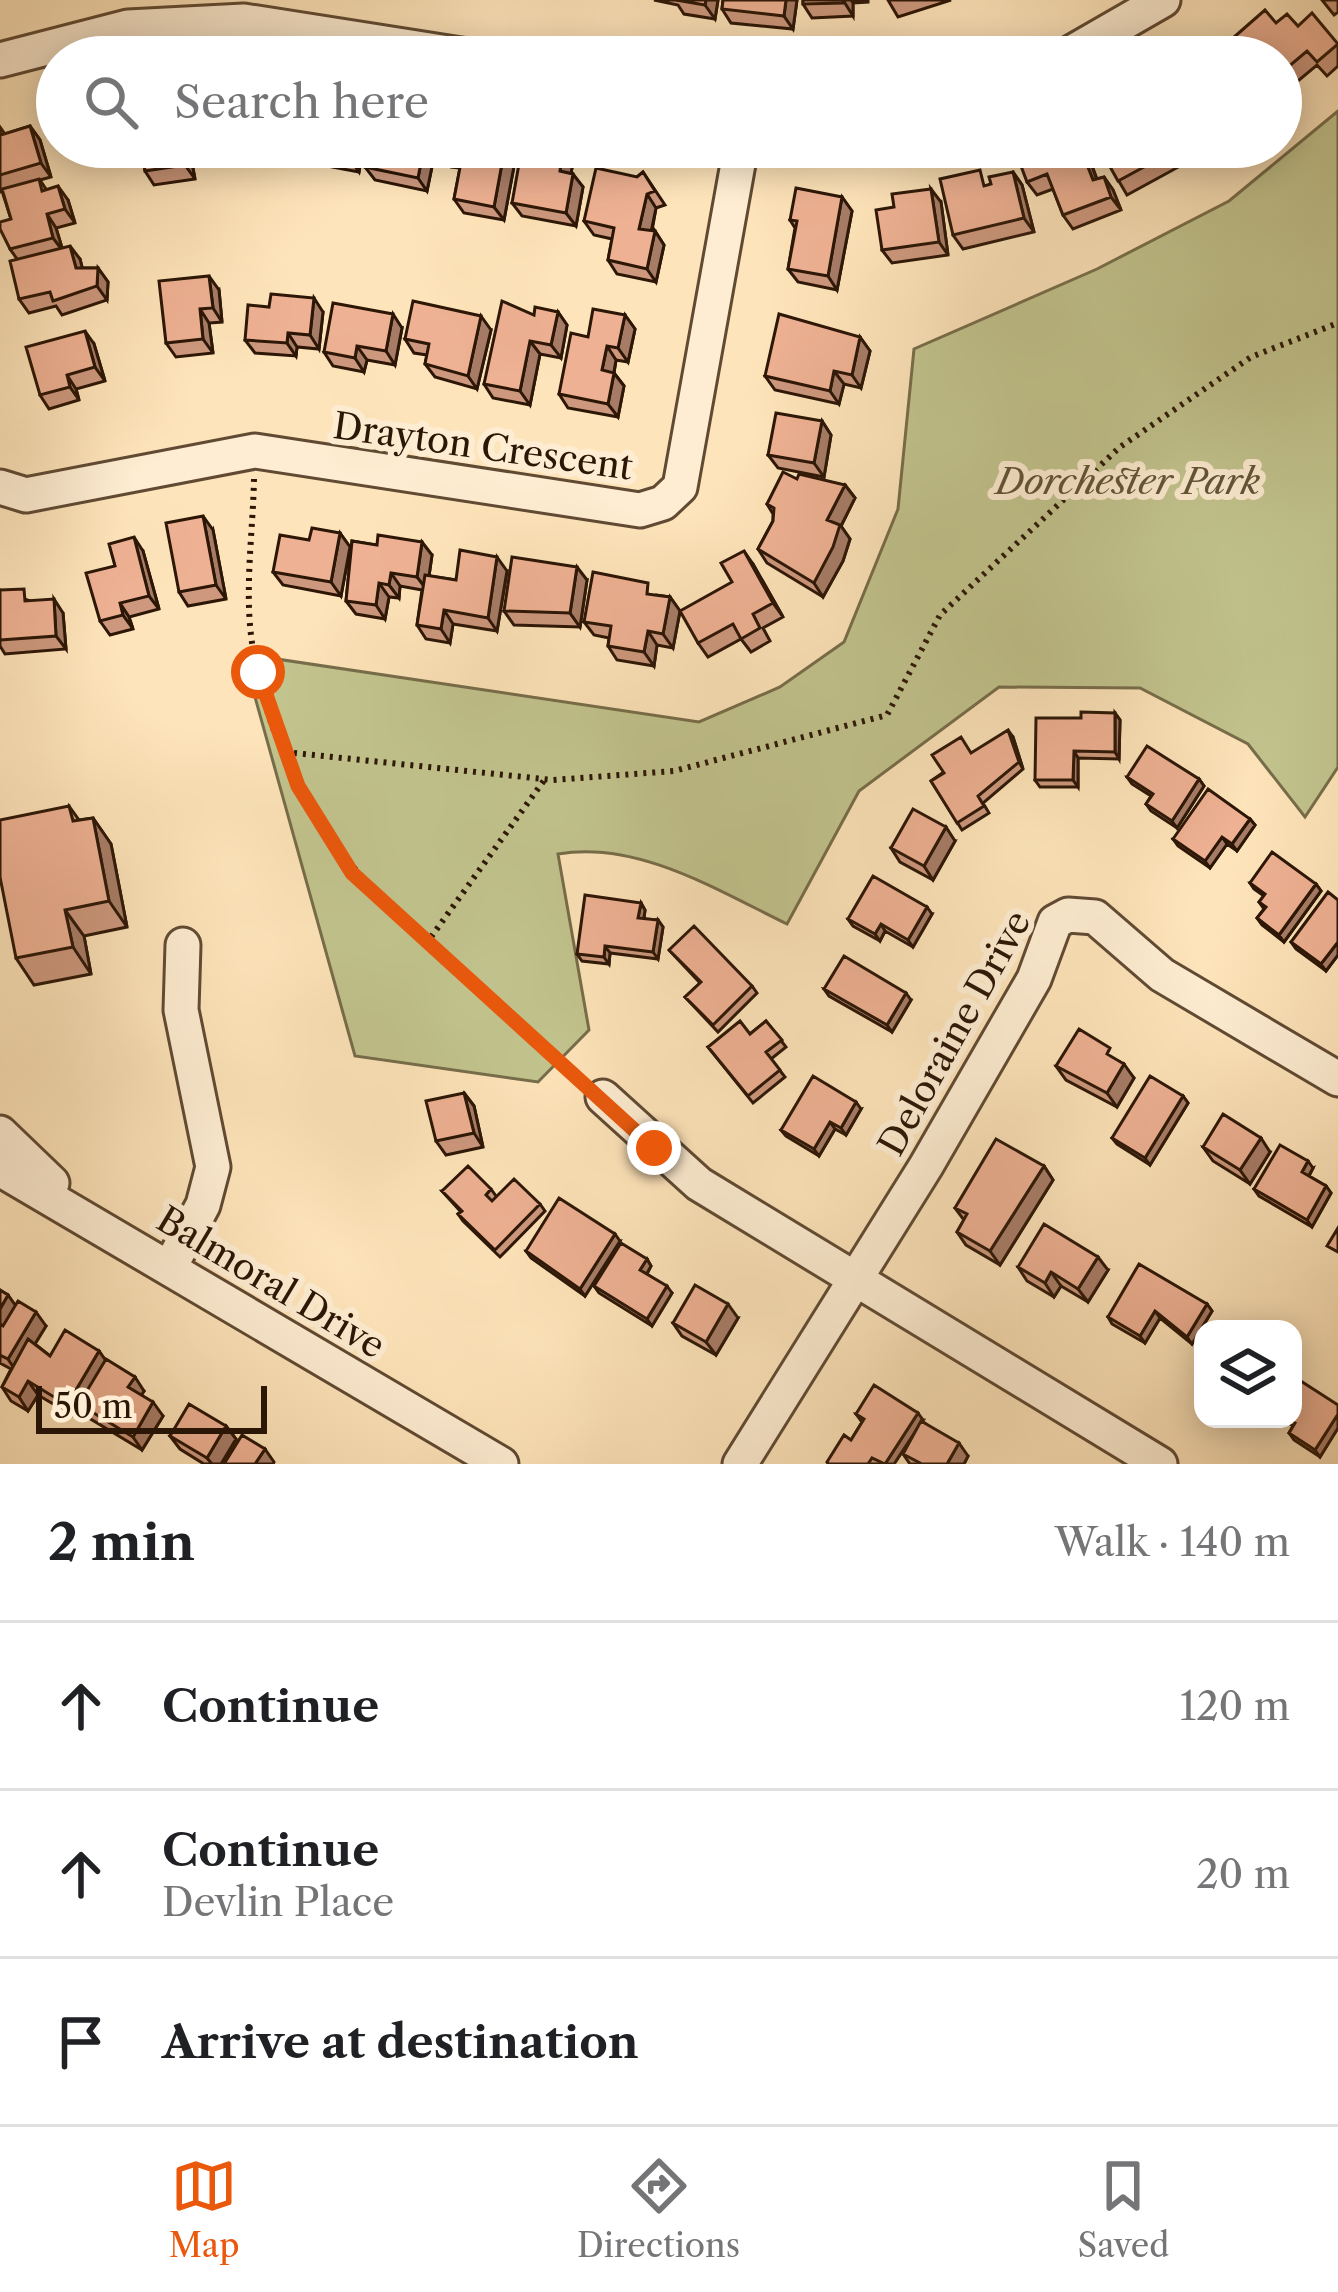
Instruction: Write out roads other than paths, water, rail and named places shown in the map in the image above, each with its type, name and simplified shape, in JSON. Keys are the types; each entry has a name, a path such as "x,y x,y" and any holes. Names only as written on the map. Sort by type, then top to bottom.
{"street":[{"path":"1100,36 1163,0"},
{"path":"90,36 128,26 244,21 340,36"},
{"path":"0,60 36,50"},
{"name":"Drayton Crescent","path":"0,488 26,495 255,452 640,510 663,503 680,487 737,168"},
{"name":"Deloraine Drive","path":"740,1464 857,1280 1034,979 1055,922 1068,915 1096,916 1162,975 1338,1079"},
{"path":"170,1267 203,1205 214,1167 181,1010 183,945"},
{"path":"603,1097 699,1184 1160,1464"},
{"path":"0,1133 88,1218"},
{"name":"Balmoral Drive","path":"0,1169 501,1464"}],"park label":[{"name":"Dorchester Park","path":"1128,481"}]}
